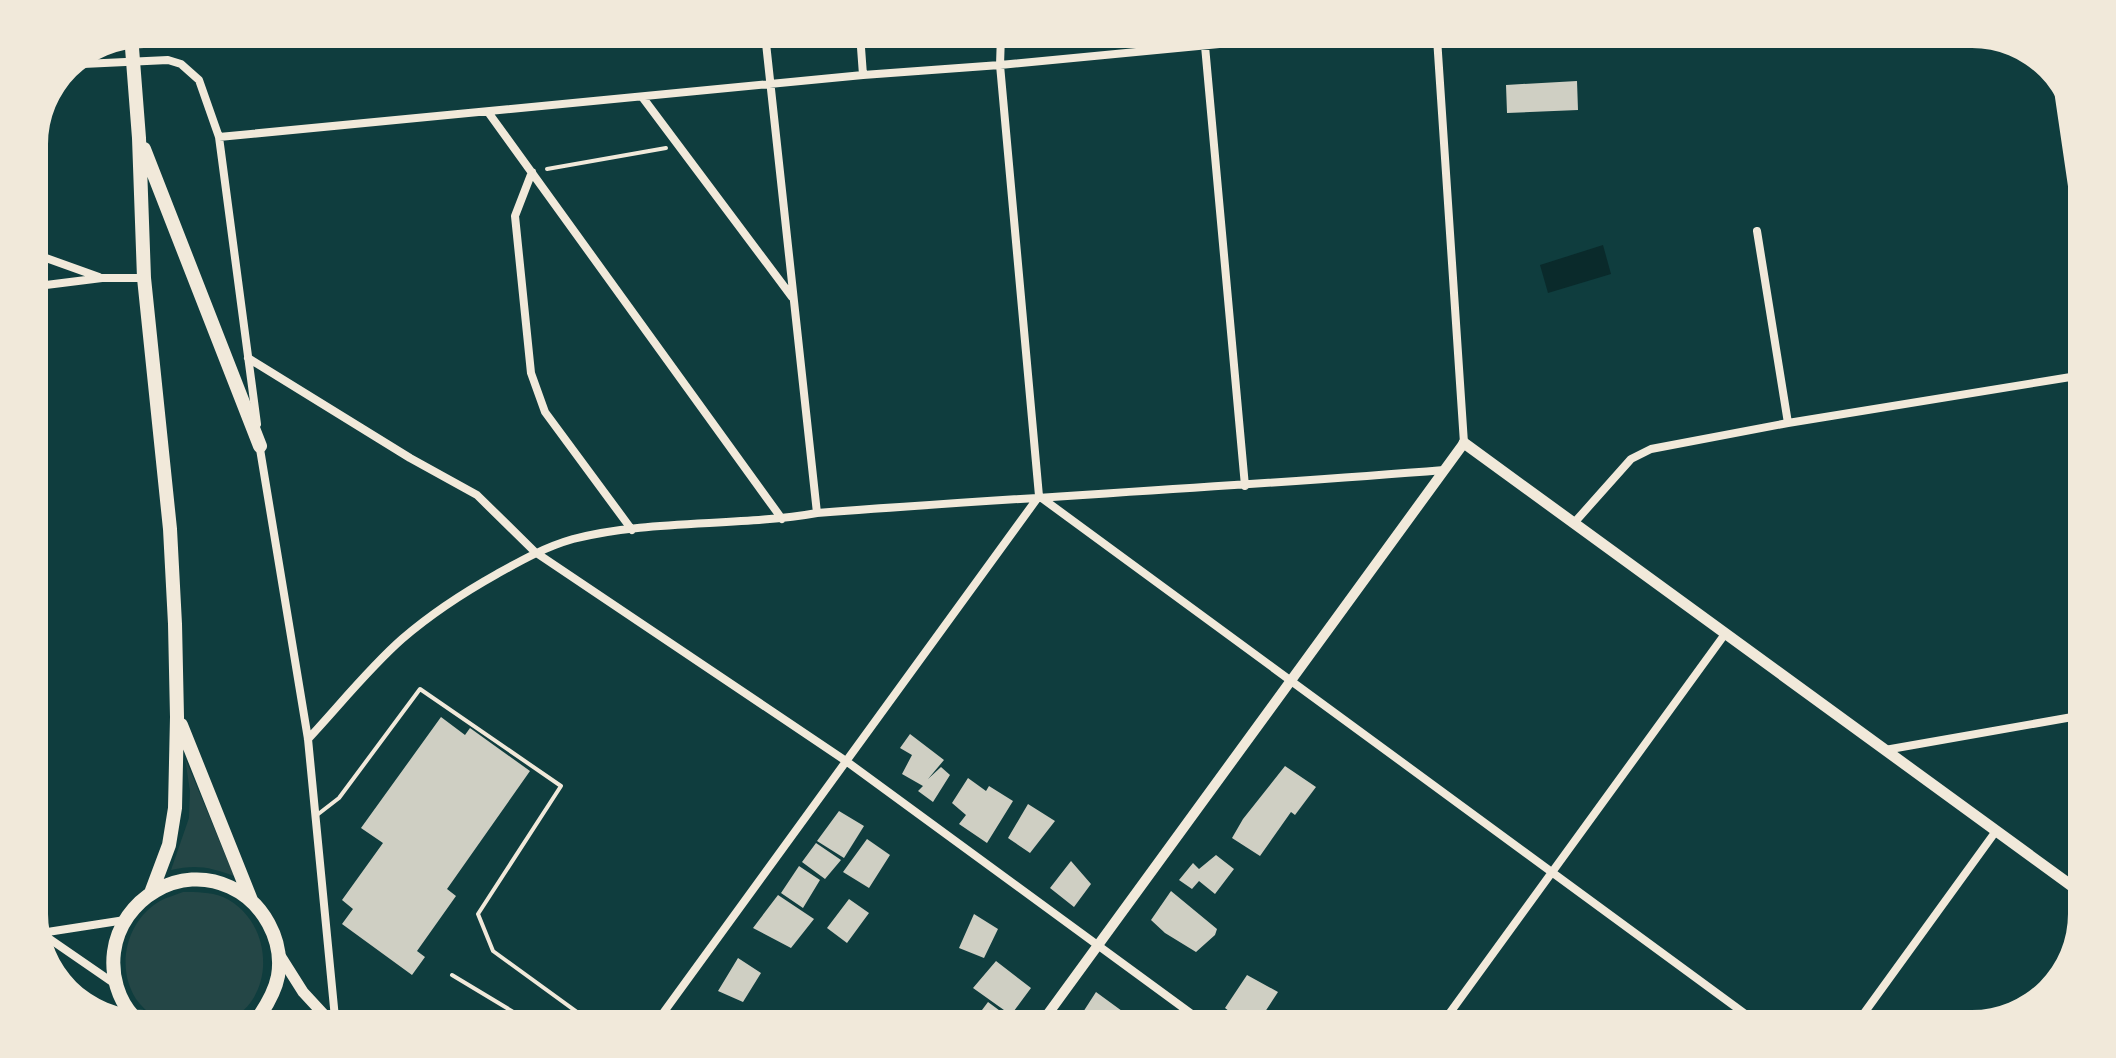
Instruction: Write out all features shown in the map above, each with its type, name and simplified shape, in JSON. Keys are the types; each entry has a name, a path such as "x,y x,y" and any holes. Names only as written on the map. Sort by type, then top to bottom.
{"highway":[{"path":"132,49 140,138 144,278 176,624 175,808 169,845 151,892"},
{"path":"140,138 260,446"},
{"path":"177,717 252,901"},
{"path":"127,1009 116,984 113,962 116,940 125,920 151,892 176,882 203,880 229,886 252,901 274,933 278,976 263,1010"}],"main road":[{"path":"1464,443 2068,883"},
{"path":"278,952 303,992 320,1010"}],"street":[{"path":"766,48 817,512"},
{"path":"861,48 863,75"},
{"path":"665,1010 1039,496 1001,48"},
{"path":"219,137 1183,48"},
{"path":"1205,48 1245,486"},
{"path":"1051,1010 1464,443 1437,48"},
{"path":"94,62 168,60 181,64 199,80 219,137 260,446 308,740 335,1010"},
{"path":"642,98 795,300"},
{"path":"2060,104 2068,159"},
{"path":"488,112 782,519"},
{"path":"532,172 515,216 531,373 545,412 632,530"},
{"path":"1757,231 1788,423"},
{"path":"48,259 102,278"},
{"path":"48,284 144,278"},
{"path":"248,358 477,495 536,552 846,761 1186,1010"},
{"path":"1574,523 1631,459 1651,449 2068,377"},
{"path":"308,740 398,642 462,594 536,552 575,539 632,530 782,519 817,512 1444,470"},
{"path":"1039,496 1740,1010"},
{"path":"1452,1010 1725,634"},
{"path":"1886,750 2068,718"},
{"path":"1866,1010 1996,831"},
{"path":"49,930 125,920"},
{"path":"52,942 116,984"}],"lane":[{"path":"314,817 339,798 420,689 561,786 478,914 493,951 574,1010"},
{"path":"452,975 510,1010"}],"path":[{"path":"532,172 680,146"}],"shaded area":[{"path":"1603,245 1611,274 1548,293 1540,265"},
{"path":"185,758 234,876 203,867 171,870 189,818"},
{"path":"183,892 208,893 239,907 251,921 263,954 262,972 258,989 243,1010 146,1010 138,1001 126,972 128,945 139,920 163,900"}],"building":[{"path":"1577,81 1578,110 1507,113 1506,85"},
{"path":"441,717 465,735 470,728 530,771 447,889 456,896 417,951 425,957 412,975 342,924 353,909 342,900 383,843 361,828"},
{"path":"910,734 944,760 928,779 941,767 950,775 933,802 918,791 923,786 902,774 912,755 900,748"},
{"path":"1285,766 1316,787 1295,815 1291,812 1260,856 1232,838"},
{"path":"968,778 986,791 989,786 1013,801 987,843 959,824 966,815 952,803"},
{"path":"1028,804 1055,821 1030,853 1008,838"},
{"path":"839,811 864,826 844,858 817,841"},
{"path":"867,839 890,855 869,888 843,872"},
{"path":"816,843 841,860 825,879 802,862"},
{"path":"1216,855 1234,869 1215,894 1199,881 1192,889 1179,880 1193,863 1199,869"},
{"path":"1071,861 1091,884 1074,907 1050,888"},
{"path":"799,866 820,880 803,908 781,893"},
{"path":"1171,891 1217,929 1196,952 1151,920"},
{"path":"778,895 814,919 791,948 753,928"},
{"path":"849,899 869,913 847,943 827,928"},
{"path":"974,914 998,929 984,958 959,948"},
{"path":"738,958 761,973 743,1002 718,991"},
{"path":"996,961 1031,988 1015,1010 1004,1010 973,988"},
{"path":"1247,975 1278,992 1266,1010 1225,1008"},
{"path":"1096,992 1121,1010 1084,1010"},
{"path":"988,1002 999,1010 982,1010"}]}
